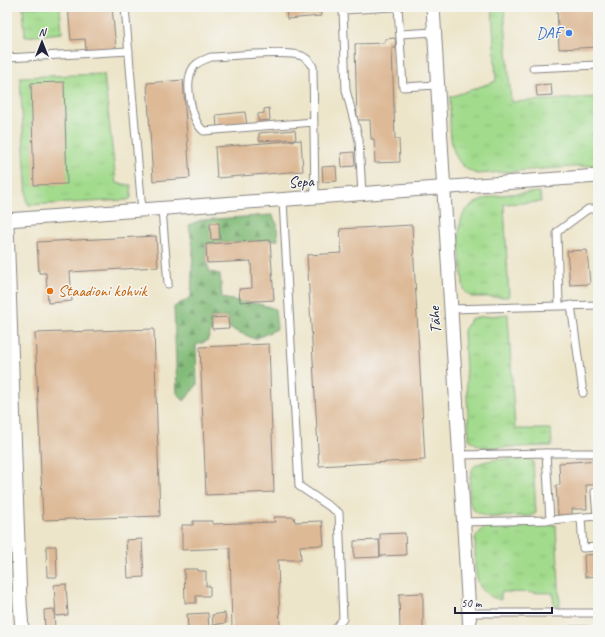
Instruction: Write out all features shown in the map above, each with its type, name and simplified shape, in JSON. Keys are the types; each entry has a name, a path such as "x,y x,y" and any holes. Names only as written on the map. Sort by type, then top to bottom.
{"street":[{"name":"Tähe","path":"433,7 470,630"},
{"name":"Sepa","path":"7,220 283,201 598,176"},
{"path":"7,226 22,630"}],"lane":[{"path":"125,7 142,211"},
{"path":"362,195 359,140 346,90 343,10 393,7"},
{"path":"398,7 403,87 437,85"},
{"path":"400,34 435,32"},
{"path":"7,58 129,51"},
{"path":"314,122 204,132 196,122 190,95 189,80 193,68 200,61 211,57 288,54 301,56 311,63 313,67 314,122 315,198"},
{"path":"533,68 598,65"},
{"path":"283,201 299,486 339,513 343,619 334,630"},
{"path":"162,209 168,284"},
{"path":"559,305 557,232 588,209 598,209"},
{"path":"571,305 583,393"},
{"path":"451,309 598,305"},
{"path":"546,453 550,520"},
{"path":"460,455 598,453"},
{"path":"464,522 550,520 597,516 595,492 598,492"},
{"path":"581,517 583,548 598,547"},
{"path":"468,613 598,613"}],"green space":[{"path":"23,7 60,7 62,33 25,37"},
{"path":"492,7 504,7 511,102 598,97 598,165 477,174 466,169 459,161 454,152 450,131 450,97 496,81"},
{"path":"104,74 116,183 131,185 131,198 128,200 29,205 27,202 20,77"},
{"path":"540,192 541,202 504,204 509,297 471,297 464,290 459,243 461,220 466,211 473,204 483,199 507,194"},
{"path":"272,215 277,224 278,240 206,244 207,263 210,272 220,274 222,298 256,303 275,309 277,329 255,339 229,328 228,317 211,318 212,329 207,341 196,345 197,385 184,401 177,393 174,307 191,297 193,248 189,225 201,220"},
{"path":"508,314 515,429 551,429 552,446 486,448 477,445 469,439 464,330 471,319"},
{"path":"529,459 533,461 536,513 531,516 490,517 474,511 470,502 469,484 471,472 476,465 482,462 495,460"},
{"path":"493,525 556,525 560,606 554,606 553,593 501,592 501,600 484,591 476,576 475,538 484,527"}],"building":[{"path":"68,7 112,7 116,48 86,51 85,39 71,40"},
{"path":"286,7 320,7 321,16 287,19"},
{"path":"557,7 598,7 598,47 559,49"},
{"path":"395,38 396,48 392,48 395,139 399,139 400,162 375,163 374,139 371,139 370,120 357,120 355,44 385,43 385,39"},
{"path":"183,80 190,178 153,181 147,83"},
{"path":"64,82 67,184 34,185 31,83"},
{"path":"551,84 552,95 537,96 536,85"},
{"path":"269,108 270,120 258,121 258,114 264,113 264,109"},
{"path":"245,112 247,125 217,128 216,115"},
{"path":"295,130 296,139 259,141 259,133"},
{"path":"301,140 303,171 217,178 215,147"},
{"path":"354,152 355,166 342,167 341,153"},
{"path":"336,166 337,181 323,182 322,167"},
{"path":"210,223 219,223 220,239 211,240"},
{"path":"412,225 425,460 319,466 307,255 342,253 340,229"},
{"path":"156,236 158,267 70,272 72,301 48,303 46,273 39,273 37,242"},
{"path":"270,240 274,300 240,302 239,289 252,288 251,261 207,263 206,244"},
{"path":"587,250 590,284 570,285 567,251"},
{"path":"228,317 229,328 212,329 211,318"},
{"path":"154,329 160,516 43,520 35,333"},
{"path":"269,344 274,492 206,495 200,347"},
{"path":"598,460 598,485 586,485 587,509 572,509 572,515 558,515 556,485 560,485 559,463"},
{"path":"274,517 294,517 295,522 322,521 324,545 300,546 301,560 278,560 280,630 232,630 230,548 182,550 182,525 193,525 193,521 212,521 212,524 275,522"},
{"path":"405,533 406,555 380,556 380,534"},
{"path":"142,539 144,577 128,578 126,540"},
{"path":"379,540 380,557 354,558 354,541"},
{"path":"46,546 56,546 57,577 47,577"},
{"path":"598,554 598,576 585,577 584,555"},
{"path":"184,569 198,569 198,571 206,571 206,586 210,586 210,596 196,596 196,603 185,603"},
{"path":"66,584 68,615 56,616 54,585"},
{"path":"423,593 423,630 400,630 399,594"},
{"path":"54,609 55,629 45,630 44,610"},
{"path":"208,613 209,630 188,630 187,614"},
{"path":"225,613 226,623 213,625 212,615"},
{"path":"570,626 588,626 588,630 570,630"}],"place":[{"name":"DAF","path":"569,33"},
{"name":"Staadioni kohvik","path":"50,291"}]}
